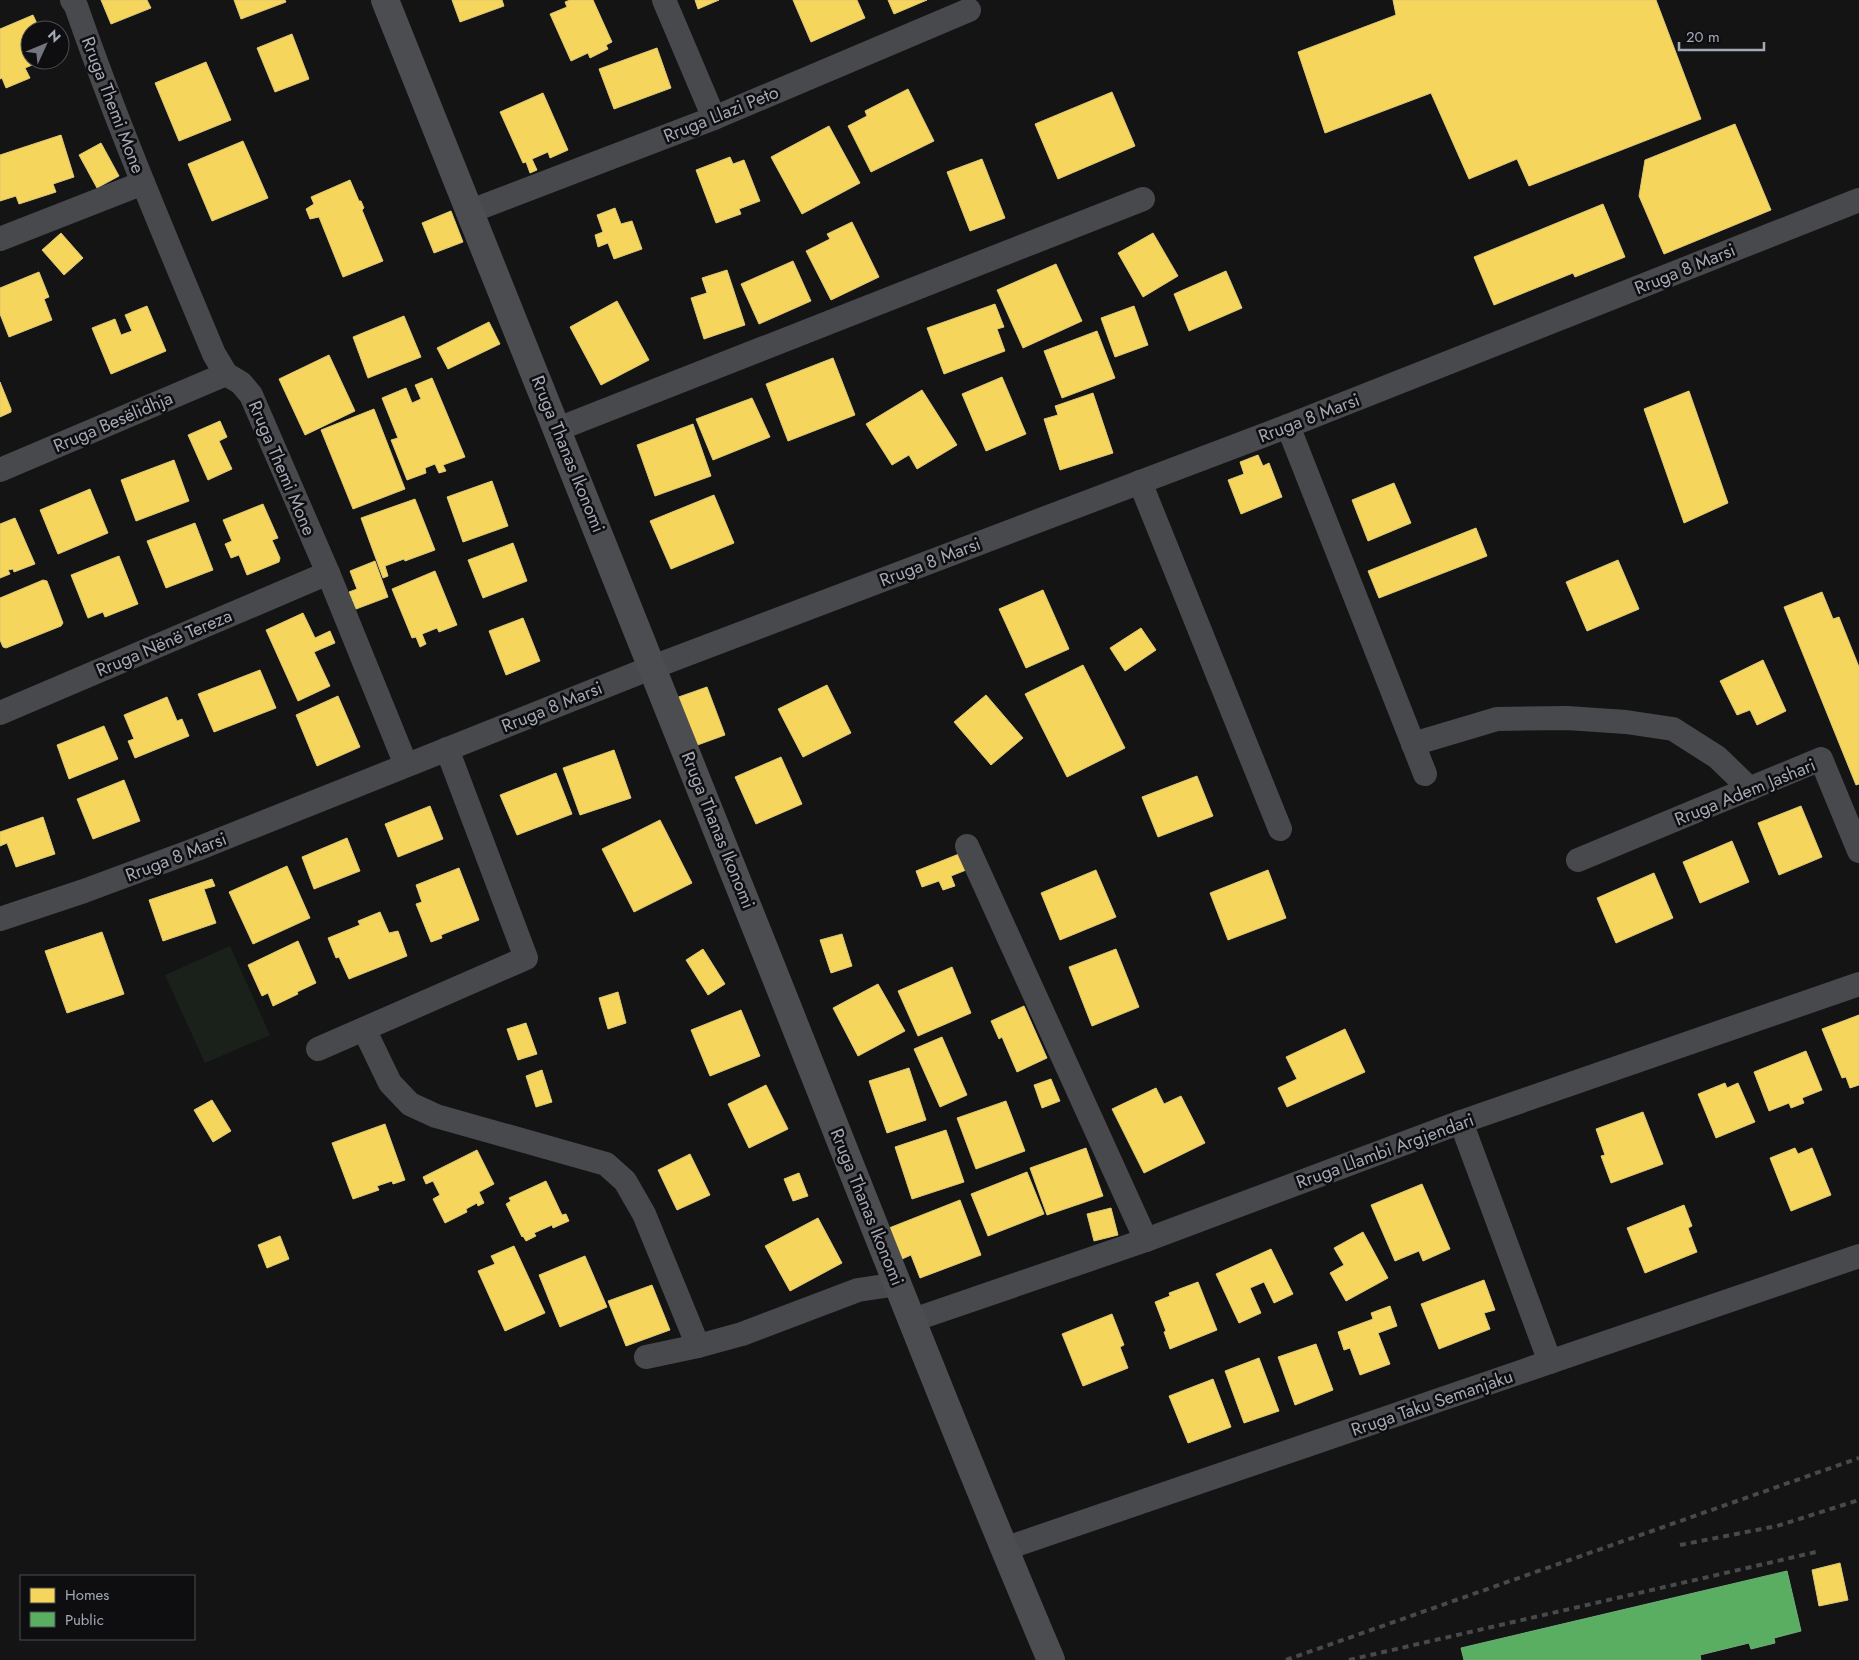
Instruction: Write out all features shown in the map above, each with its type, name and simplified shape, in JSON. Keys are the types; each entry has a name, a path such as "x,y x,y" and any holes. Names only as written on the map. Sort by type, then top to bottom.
{"street":[{"name":"Rruga Themi Mone","path":"72,0 76,6 97,66 143,183 214,354 226,374 241,384 251,395 328,573 406,765"},
{"name":"Rruga Thanas Ikonomi","path":"385,0 471,210 1004,1549 1051,1660"},
{"path":"664,0 714,118"},
{"name":"Rruga Llazi Peto","path":"471,210 714,118 969,10"},
{"name":"Rruga Themi Mone","path":"0,239 143,183"},
{"path":"558,430 1144,199"},
{"name":"Rruga 8 Marsi","path":"0,919 84,892 197,849 653,667 1288,426 1859,200"},
{"name":"Rruga Besëlidhja","path":"0,470 226,374"},
{"path":"1288,426 1425,774"},
{"path":"1140,482 1280,829"},
{"name":"Rruga Nënë Tereza","path":"0,713 328,573"},
{"path":"1413,744 1497,719 1567,718 1673,729 1717,757 1750,789"},
{"path":"318,1049 526,958 447,749"},
{"name":"Rruga Adem Jashari","path":"1578,860 1821,759 1859,851"},
{"path":"967,846 1146,1240"},
{"name":"Rruga Llambi Argjendari","path":"913,1320 1146,1240 1461,1122 1859,984"},
{"path":"364,1029 390,1083 410,1104 436,1116 606,1164 625,1181 644,1214 698,1346"},
{"path":"1461,1122 1550,1362"},
{"name":"Rruga Taku Semanjaku","path":"1004,1549 1859,1256"},
{"path":"646,1357 742,1334 858,1290 898,1284"}],"shaded area":[{"path":"230,946 270,1035 205,1063 165,975"}],"building: Homes":[{"path":"101,0 147,0 151,8 111,24"},
{"path":"234,0 285,0 286,2 241,19"},
{"path":"452,0 502,0 504,6 460,22"},
{"path":"570,0 593,0 612,42 606,45 608,49 590,58 588,53 571,61 550,14 567,7 565,2"},
{"path":"695,0 719,0 698,9"},
{"path":"793,0 857,0 865,18 811,42"},
{"path":"888,0 927,0 894,14"},
{"path":"1393,0 1656,0 1701,119 1529,186 1517,159 1469,179 1431,93 1325,133 1298,52 1396,15"},
{"path":"33,15 35,20 21,20"},
{"path":"20,21 20,70 26,70 30,78 6,88 2,78 0,79 0,29"},
{"path":"292,34 309,79 275,92 257,48"},
{"path":"657,48 671,88 614,109 599,69"},
{"path":"206,62 231,120 179,141 155,83"},
{"path":"908,89 934,141 871,172 848,126 867,116 865,111"},
{"path":"1112,92 1135,146 1058,179 1035,124"},
{"path":"543,93 568,150 550,158 548,152 532,159 537,170 530,173 526,162 523,163 500,112"},
{"path":"1735,124 1771,210 1664,254 1639,196 1645,160"},
{"path":"829,126 860,183 802,214 771,157"},
{"path":"61,135 74,177 53,184 56,192 19,204 16,196 0,201 0,155"},
{"path":"243,141 268,198 212,221 188,164"},
{"path":"101,143 119,176 97,188 79,155"},
{"path":"730,157 733,164 744,160 760,201 739,209 741,214 716,223 696,170"},
{"path":"982,159 1005,218 970,231 947,172"},
{"path":"350,180 364,208 362,210 383,261 343,277 319,217 310,219 306,209 314,204 311,197"},
{"path":"1603,204 1625,257 1575,277 1573,273 1494,305 1474,257"},
{"path":"615,208 621,224 632,221 642,249 614,259 608,243 598,247 595,235 603,232 597,215"},
{"path":"451,211 463,242 434,253 422,223"},
{"path":"852,222 879,277 831,300 806,251 830,239 827,234"},
{"path":"61,233 83,258 64,275 42,250"},
{"path":"1153,233 1178,276 1143,297 1118,253"},
{"path":"793,261 811,301 759,324 741,284"},
{"path":"1056,264 1082,321 1023,348 997,290"},
{"path":"727,270 745,325 704,339 691,298 707,293 702,278"},
{"path":"1226,271 1242,308 1189,331 1174,294"},
{"path":"39,272 49,297 44,299 52,320 9,337 0,314 0,288"},
{"path":"617,301 649,360 601,385 570,327"},
{"path":"995,304 1004,327 997,329 1005,351 944,374 927,328"},
{"path":"147,306 166,351 111,374 92,328 115,319 121,335 132,331 125,315"},
{"path":"1134,306 1148,345 1115,357 1101,318"},
{"path":"404,316 421,357 368,378 353,337"},
{"path":"489,322 500,344 448,369 437,348"},
{"path":"1097,331 1115,378 1062,398 1044,351"},
{"path":"329,355 355,411 305,435 279,379"},
{"path":"833,358 855,415 788,441 766,384"},
{"path":"1002,377 1026,434 986,451 962,394"},
{"path":"432,378 465,457 443,465 446,471 439,473 435,464 425,468 426,473 407,480 391,440 398,438 382,398 406,388 412,403 421,399 415,385"},
{"path":"0,382 11,412 0,417"},
{"path":"922,390 957,445 917,469 909,455 892,465 866,424"},
{"path":"1689,391 1728,503 1684,523 1644,409"},
{"path":"1093,393 1113,453 1060,470 1044,419 1058,415 1055,406"},
{"path":"752,398 770,437 713,460 696,419"},
{"path":"374,409 405,489 353,509 321,430"},
{"path":"220,421 227,437 219,441 232,469 208,480 188,435"},
{"path":"693,424 711,476 655,496 637,445"},
{"path":"1258,455 1263,466 1269,463 1282,497 1241,514 1228,480 1244,474 1240,462"},
{"path":"174,460 189,501 136,521 121,480"},
{"path":"492,481 508,526 463,542 447,497"},
{"path":"1394,483 1411,523 1368,541 1352,500"},
{"path":"90,489 108,533 58,554 40,510"},
{"path":"714,495 734,543 671,569 650,521"},
{"path":"415,499 435,550 385,566 388,576 383,578 361,518"},
{"path":"263,504 278,538 272,540 280,558 279,562 247,575 239,555 231,558 225,544 232,541 223,520"},
{"path":"15,518 35,564 14,572 13,569 8,570 10,574 0,578 0,524"},
{"path":"195,523 213,570 166,588 147,541"},
{"path":"1476,528 1487,556 1379,598 1368,571"},
{"path":"513,543 527,581 483,598 468,560"},
{"path":"119,556 138,604 105,617 103,612 88,618 71,575"},
{"path":"1618,560 1639,609 1587,631 1566,582"},
{"path":"375,561 388,597 356,609 349,592 357,589 350,571"},
{"path":"435,571 457,625 439,632 437,628 422,634 426,644 420,647 416,637 412,638 392,589"},
{"path":"43,580 47,581 63,623 61,626 6,648 3,647 0,640 0,598"},
{"path":"1043,590 1069,649 1026,668 999,609"},
{"path":"1822,592 1833,619 1839,617 1859,667 1859,784 1856,785 1784,607"},
{"path":"303,613 315,638 330,631 335,643 314,652 330,686 298,701 266,630"},
{"path":"523,618 540,661 506,675 489,631"},
{"path":"1141,628 1156,650 1125,671 1110,648"},
{"path":"1763,660 1786,711 1757,725 1750,710 1737,715 1720,681"},
{"path":"1083,665 1125,748 1067,777 1025,694"},
{"path":"260,670 276,708 214,732 198,694"},
{"path":"827,685 851,733 803,757 778,709"},
{"path":"707,687 725,735 692,747 673,699"},
{"path":"986,695 1023,738 991,765 954,722"},
{"path":"338,696 360,747 317,766 296,715"},
{"path":"167,697 177,721 182,719 189,736 135,758 128,741 134,739 124,715"},
{"path":"104,726 118,759 69,779 57,745"},
{"path":"614,750 631,798 580,815 563,768"},
{"path":"781,757 802,804 756,824 735,777"},
{"path":"556,773 572,814 517,835 500,795"},
{"path":"1197,776 1213,816 1158,837 1142,797"},
{"path":"124,780 140,821 93,839 77,799"},
{"path":"430,806 443,839 398,857 385,824"},
{"path":"1801,806 1822,857 1779,875 1758,823"},
{"path":"43,817 55,854 16,867 7,843 0,846 0,832"},
{"path":"660,820 692,883 634,912 602,849"},
{"path":"347,838 360,871 314,889 302,857"},
{"path":"1732,841 1749,882 1700,903 1683,862"},
{"path":"959,854 966,870 951,876 955,886 943,890 939,881 922,887 916,871"},
{"path":"287,866 310,918 253,944 229,892"},
{"path":"459,868 479,920 441,935 442,938 431,942 416,904 422,902 416,885"},
{"path":"1096,870 1116,917 1060,940 1041,893"},
{"path":"1268,870 1286,918 1228,940 1210,893"},
{"path":"1654,873 1673,918 1616,943 1597,898"},
{"path":"212,879 215,886 204,889 216,923 163,941 149,900"},
{"path":"380,912 389,933 398,931 407,956 349,979 339,957 336,958 328,938 360,925 358,921"},
{"path":"102,932 124,994 67,1013 45,951"},
{"path":"842,934 852,966 831,973 820,940"},
{"path":"298,941 316,983 273,1006 268,993 262,996 248,965"},
{"path":"703,949 725,984 708,995 686,960"},
{"path":"1116,949 1139,1007 1092,1026 1069,967"},
{"path":"952,967 971,1013 918,1036 898,991"},
{"path":"878,984 905,1031 858,1056 833,1008"},
{"path":"618,992 626,1023 608,1029 599,998"},
{"path":"1024,1006 1047,1058 1017,1072 1002,1037 999,1039 991,1021"},
{"path":"741,1010 760,1056 710,1076 691,1030"},
{"path":"1859,1015 1859,1085 1850,1088 1846,1077 1842,1078 1822,1029"},
{"path":"526,1023 537,1054 518,1060 507,1029"},
{"path":"1345,1029 1365,1072 1287,1107 1278,1088 1297,1079 1286,1057"},
{"path":"942,1037 967,1095 940,1107 914,1049"},
{"path":"1806,1051 1822,1090 1802,1098 1804,1103 1791,1108 1789,1103 1769,1111 1754,1072"},
{"path":"909,1068 926,1120 887,1133 869,1081"},
{"path":"542,1070 552,1102 536,1107 526,1076"},
{"path":"1051,1079 1060,1101 1042,1108 1034,1085"},
{"path":"1725,1083 1727,1088 1738,1083 1755,1122 1716,1138 1698,1094"},
{"path":"766,1085 788,1129 749,1148 728,1104"},
{"path":"1156,1088 1164,1104 1181,1096 1205,1143 1144,1173 1112,1109"},
{"path":"212,1100 231,1131 213,1142 194,1110"},
{"path":"1006,1101 1025,1151 976,1169 957,1118"},
{"path":"1643,1112 1663,1164 1611,1183 1601,1156 1605,1155 1596,1129"},
{"path":"385,1124 405,1180 393,1184 392,1181 377,1186 379,1190 353,1199 332,1143"},
{"path":"946,1130 964,1182 912,1199 895,1147"},
{"path":"1086,1148 1103,1196 1047,1215 1030,1168"},
{"path":"1795,1148 1798,1154 1812,1148 1831,1195 1791,1211 1770,1158"},
{"path":"477,1150 494,1184 479,1192 484,1203 478,1206 477,1203 466,1209 467,1212 445,1223 433,1199 440,1195 433,1181 426,1184 423,1177"},
{"path":"690,1154 710,1195 677,1210 658,1170"},
{"path":"1027,1172 1044,1214 988,1236 971,1194"},
{"path":"799,1173 808,1196 793,1201 784,1179"},
{"path":"546,1181 562,1215 566,1214 569,1221 553,1228 552,1225 534,1233 536,1236 526,1241 522,1237 506,1204 511,1201 509,1198"},
{"path":"1422,1184 1450,1249 1423,1261 1419,1251 1395,1261 1371,1205"},
{"path":"960,1200 981,1255 920,1278 911,1255 902,1259 889,1228"},
{"path":"1684,1205 1692,1226 1688,1228 1697,1252 1645,1273 1627,1228"},
{"path":"1111,1208 1118,1235 1094,1241 1087,1214"},
{"path":"818,1218 842,1263 790,1291 765,1246"},
{"path":"1363,1232 1388,1278 1346,1301 1330,1273 1344,1265 1334,1248"},
{"path":"280,1236 289,1259 267,1268 258,1245"},
{"path":"514,1246 545,1313 505,1331 478,1271 495,1264 491,1256"},
{"path":"1271,1249 1293,1294 1274,1303 1264,1282 1250,1288 1261,1313 1239,1323 1216,1274"},
{"path":"585,1256 607,1307 560,1327 539,1275"},
{"path":"1484,1280 1495,1310 1484,1313 1490,1329 1439,1349 1421,1304"},
{"path":"1198,1282 1217,1330 1170,1349 1164,1332 1166,1331 1155,1302 1170,1296 1169,1293"},
{"path":"652,1285 670,1330 626,1346 608,1301"},
{"path":"1390,1306 1397,1326 1378,1333 1390,1364 1360,1375 1350,1348 1344,1350 1338,1332 1373,1319 1371,1313"},
{"path":"1112,1314 1124,1345 1120,1347 1128,1368 1083,1386 1062,1334"},
{"path":"1316,1344 1333,1390 1295,1405 1278,1357"},
{"path":"1259,1358 1279,1411 1244,1423 1225,1371"},
{"path":"1213,1379 1231,1427 1188,1443 1169,1396"},
{"path":"1840,1563 1848,1600 1819,1606 1812,1570"}],"building: Public":[{"path":"1787,1571 1801,1631 1774,1638 1775,1643 1751,1649 1749,1643 1700,1655 1701,1660 1464,1660 1461,1648"}],"railway":[{"path":"1286,1660 1859,1458"},
{"path":"1680,1545 1777,1526 1859,1500"},
{"path":"1349,1660 1816,1552"}]}
